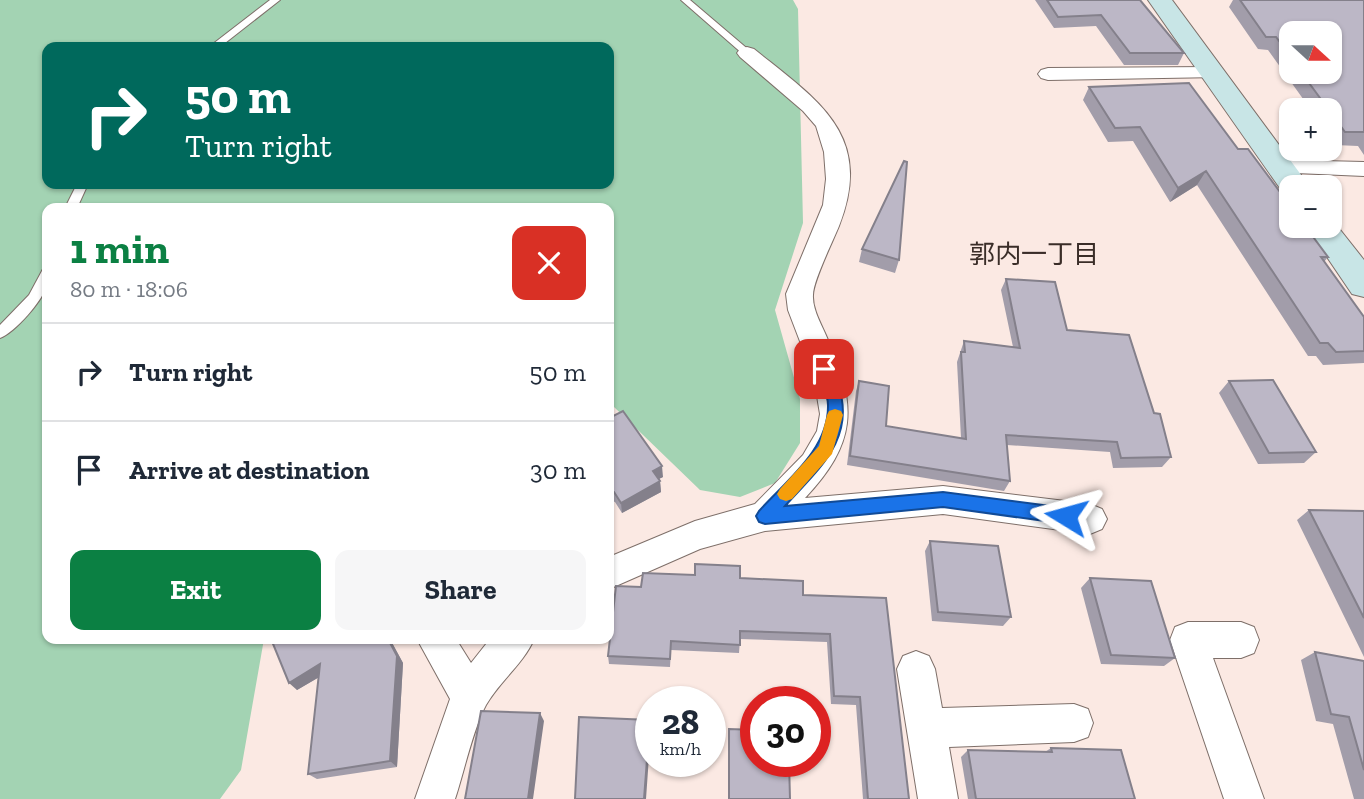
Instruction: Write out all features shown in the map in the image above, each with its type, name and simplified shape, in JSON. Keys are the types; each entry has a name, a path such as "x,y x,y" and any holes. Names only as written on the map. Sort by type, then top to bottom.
{"street":[{"path":"1160,0 1287,175"},
{"path":"747,53 811,106 827,125 835,152 838,179 835,205 799,294 802,310 836,402 834,425 826,449 765,516"},
{"path":"1048,74 1213,73"},
{"path":"1307,175 1364,169"},
{"path":"1331,238 1364,285"},
{"path":"614,571 695,536 765,516 943,500 1090,519"},
{"path":"1241,640 1188,640 1244,799"},
{"path":"438,644 470,695"},
{"path":"435,799 470,695 511,644"},
{"path":"916,668 938,799"},
{"path":"926,728 1074,723"}],"lane":[{"path":"221,42 276,0"},
{"path":"685,0 747,53"},
{"path":"0,332 21,315 42,285"}],"green space":[{"path":"0,0 793,0 798,9 803,223 775,310 800,399 800,443 775,483 740,497 700,490 614,407 614,203 42,203 42,644 263,644 241,770 220,799 0,799"}],"building":[{"path":"1047,0 1140,0 1184,53 1130,53 1101,15 1058,17"},
{"path":"1240,0 1364,0 1364,132 1345,132 1342,128 1342,98 1320,98 1310,84 1342,84 1342,21 1279,21 1279,41 1276,37 1266,37"},
{"path":"1189,83 1238,149 1248,149 1279,191 1279,238 1314,238 1328,257 1321,257 1364,317 1364,351 1336,352 1328,343 1320,343 1206,171 1178,188 1140,127 1115,128 1089,87"},
{"path":"904,161 907,162 899,260 862,249"},
{"path":"1006,279 1055,282 1067,330 1129,335 1154,413 1160,414 1171,457 1121,458 1117,442 1006,435 1010,481 850,456 859,381 889,386 886,426 966,439 961,352 965,352 964,341 1020,348"},
{"path":"1273,380 1316,452 1269,453 1229,381"},
{"path":"623,411 662,466 653,471 660,481 621,503 614,492 614,416"},
{"path":"1309,510 1364,511 1364,618"},
{"path":"930,541 998,546 1011,617 938,612"},
{"path":"695,564 740,566 740,578 803,581 803,595 886,598 909,799 868,799 860,697 834,696 830,634 740,631 740,645 671,641 670,659 608,656 609,644 614,644 616,586 641,587 643,573 695,575"},
{"path":"1090,578 1151,581 1175,658 1111,655"},
{"path":"273,644 391,644 397,656 390,761 308,774 320,664 289,683"},
{"path":"1315,652 1364,661 1364,770 1349,717 1331,714"},
{"path":"481,711 540,713 528,799 465,799"},
{"path":"579,717 635,719 635,777 646,777 644,799 575,799"},
{"path":"729,729 740,729 740,777 789,777 790,799 729,799"},
{"path":"1051,748 1121,750 1135,799 976,799 968,750 1052,752"}],"slow traffic":[{"path":"786,494 826,449 835,415"}],"district":[{"name":"郭内一丁目","path":"1034,254"}],"route":[{"path":"824,369 836,402 834,425 826,449 765,516 943,500 1066,516"}]}
